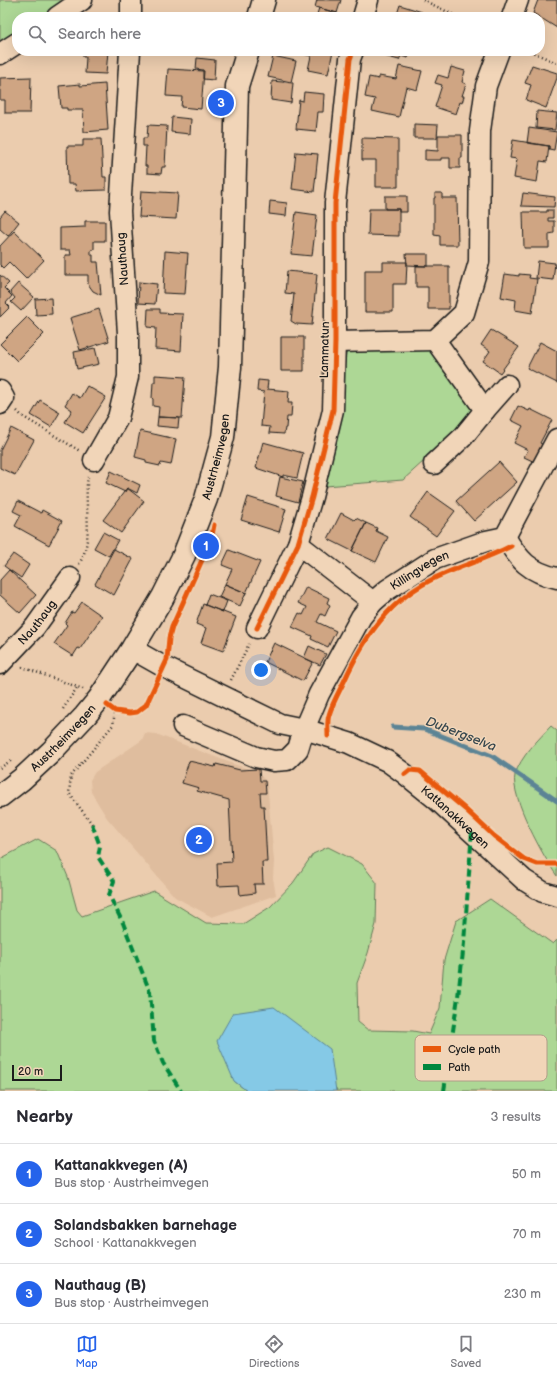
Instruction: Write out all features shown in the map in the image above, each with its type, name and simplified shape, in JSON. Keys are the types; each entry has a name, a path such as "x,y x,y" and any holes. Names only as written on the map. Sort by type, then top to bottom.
{"main road":[{"name":"Austrheimvegen","path":"0,796 51,752 99,699 132,649 163,597 184,556 206,499 223,437 230,367 237,86 246,56"}],"street":[{"path":"64,12 82,0"},
{"path":"131,0 131,12"},
{"path":"364,12 368,0"},
{"path":"514,12 518,0"},
{"path":"0,54 12,46"},
{"name":"Nauthaug","path":"94,460 118,418 128,377 128,333 120,210 130,56"},
{"name":"Lammatun","path":"257,628 298,544 312,497 333,410 335,342 335,203 351,56"},
{"path":"485,410 435,340 464,313 479,262 480,131 486,86 497,56"},
{"name":"Lammatun","path":"335,342 435,340"},
{"path":"434,464 463,437 507,384"},
{"path":"557,439 505,537 517,555 530,568 544,575 557,578"},
{"name":"Killingvegen","path":"304,729 319,694 361,617 373,602 387,590 435,559 486,541 505,537"},
{"path":"298,544 373,602"},
{"name":"Nauthaug","path":"2,662 34,627 70,578"},
{"name":"Kattanakkvegen","path":"132,649 223,697 280,724 304,729 349,743 387,761 436,799 524,880 543,892 557,896"},
{"path":"183,726 256,757 274,762 287,760 293,755 298,749 304,729"}],"path":[{"path":"423,0 448,12"},
{"path":"541,56 557,63"},
{"path":"1,398 22,416 94,460 88,479 88,525 84,556 70,578"},
{"path":"223,697 257,628"},
{"path":"2,662 78,686 87,691"},
{"path":"92,824 69,793 71,776 113,725 113,709 123,712"}],"shaded area":[{"path":"145,733 156,734 236,765 256,771 267,782 274,861 273,878 276,895 212,917 175,897 107,818 91,792 90,780 95,772 142,740"}],"green space":[{"path":"0,0 71,0 63,12 12,12 12,40 0,44"},
{"path":"347,349 434,350 479,411 403,480 325,486"},
{"path":"551,726 557,731 557,876 544,856 529,827 518,798 515,785 517,768 530,749"},
{"path":"38,839 57,851 68,877 77,910 82,916 154,891 206,923 243,924 270,907 293,883 313,854 328,847 362,864 377,883 376,924 368,953 357,983 358,1022 368,1030 413,1031 429,1034 440,1008 444,960 456,921 490,899 553,944 557,940 557,1091 336,1091 337,1089 234,1081 247,1091 0,1091 0,859"}],"water":[{"path":"274,1007 330,1049 336,1091 247,1091 234,1081 217,1041 233,1013"}],"building":[{"path":"317,0 341,0 337,12 315,7"},
{"path":"538,0 557,0 557,28 545,20 545,12 533,12"},
{"path":"400,5 422,12 398,12"},
{"path":"319,8 333,12 318,12"},
{"path":"108,56 106,74 85,73 86,57 83,57"},
{"path":"273,56 296,61 291,82 268,77"},
{"path":"311,56 332,56 328,74 308,70"},
{"path":"384,56 401,56 399,60"},
{"path":"197,58 215,60 214,80 203,79 203,70 196,69"},
{"path":"532,65 557,73 557,78 546,108 526,100 531,85 525,83"},
{"path":"399,66 422,71 417,90 406,87 399,117 372,111 375,99 365,97 369,77 379,79 379,76 396,79"},
{"path":"451,67 465,71 462,82 466,84 462,96 464,96 462,103 460,102 456,114 435,107 442,85 435,83 438,75 448,78"},
{"path":"168,69 204,71 201,109 181,107 182,97 166,96"},
{"path":"31,77 30,113 5,113 5,100 0,100 0,78"},
{"path":"272,81 293,83 291,103 271,100"},
{"path":"80,84 80,86 105,84 108,130 84,132 83,110 67,110 67,108 61,108 59,86"},
{"path":"304,92 324,94 323,112 318,112 316,131 296,129 299,100 303,101"},
{"path":"537,111 557,113 555,130 536,128"},
{"path":"172,117 191,119 190,134 171,132"},
{"path":"414,124 438,125 437,138 414,138"},
{"path":"148,125 167,126 165,167 162,167 161,174 147,173 147,166 145,166 146,146 143,146 143,138 147,138"},
{"path":"529,128 557,132 554,150 549,149 549,146 527,143"},
{"path":"438,135 462,135 462,158 460,158 460,168 450,168 450,158 441,158 441,160 425,160 425,150 438,151"},
{"path":"362,138 398,139 398,187 376,187 376,160 362,160"},
{"path":"83,139 101,139 103,177 106,177 106,190 76,191 75,184 68,184 67,146 83,146"},
{"path":"513,140 549,146 547,162 540,161 537,182 514,178 517,159 510,158"},
{"path":"296,152 318,154 314,192 292,189"},
{"path":"141,191 178,193 176,219 139,217"},
{"path":"435,193 442,193 442,198 457,198 458,245 440,245 440,236 434,235"},
{"path":"523,193 555,197 554,207 521,206"},
{"path":"385,196 407,196 407,212 399,212 399,209 385,209"},
{"path":"270,201 287,203 286,216 269,214"},
{"path":"369,209 399,209 399,236 368,235"},
{"path":"547,210 553,210 553,218 548,218 548,221 554,221 554,233 549,234 549,248 524,248 523,212 547,212"},
{"path":"5,211 19,222 8,236 0,229 0,217"},
{"path":"296,212 317,215 312,256 291,254"},
{"path":"85,221 105,221 105,241 94,241 94,249 91,250 93,262 98,262 101,295 93,291 88,284 88,275 65,275 65,255 71,255 70,250 60,250 60,228 85,227"},
{"path":"14,231 44,260 26,279 9,262 3,268 0,265 0,246"},
{"path":"165,251 188,253 185,294 163,293"},
{"path":"406,254 428,254 428,266 407,265"},
{"path":"538,261 555,263 553,280 536,278"},
{"path":"383,262 407,262 406,284 393,284 393,312 365,312 365,270 383,270"},
{"path":"416,266 449,266 449,309 428,309 428,287 416,287"},
{"path":"287,271 317,274 312,325 296,324 291,321 294,294 285,293"},
{"path":"505,274 519,276 519,274 530,275 529,278 537,279 532,313 515,310 516,300 501,297"},
{"path":"0,275 9,283 4,288 12,296 6,303 10,307 0,317"},
{"path":"139,282 157,284 155,304 138,303"},
{"path":"18,283 34,297 21,311 11,302 15,298 10,292"},
{"path":"51,298 52,314 36,315 35,299"},
{"path":"99,309 109,341 80,350 70,318"},
{"path":"148,309 160,309 160,313 183,314 181,351 155,349 156,328 147,327"},
{"path":"27,317 44,334 17,361 0,344"},
{"path":"491,330 519,347 500,373 483,361 490,351 481,345"},
{"path":"281,337 304,337 304,371 281,371"},
{"path":"540,342 557,351 557,383 527,368"},
{"path":"95,348 99,364 77,369 74,352"},
{"path":"155,375 185,377 182,418 158,417 159,407 153,406 152,398"},
{"path":"258,380 268,381 267,389 289,391 288,403 292,403 291,417 287,417 284,434 269,433 270,427 261,426 264,392 257,391"},
{"path":"87,386 106,397 83,433 65,422 72,410 65,405 72,393 80,398"},
{"path":"40,400 60,412 51,427 31,415"},
{"path":"518,406 529,411 530,409 552,420 540,443 547,447 539,464 524,457 528,450 514,443 523,426 511,420"},
{"path":"158,417 179,418 178,428 157,426"},
{"path":"11,428 34,440 15,475 0,468 0,450"},
{"path":"140,431 176,439 171,465 161,463 160,466 146,463 146,460 135,457"},
{"path":"263,442 303,453 297,478 283,475 283,477 256,468"},
{"path":"499,462 517,482 474,521 456,501"},
{"path":"111,471 140,485 137,493 127,488 125,492 106,483"},
{"path":"280,477 303,482 298,502 276,496"},
{"path":"127,488 144,501 121,533 103,520"},
{"path":"428,492 455,511 436,536 410,517"},
{"path":"248,497 286,509 279,532 241,520"},
{"path":"18,501 41,513 42,510 62,521 49,545 15,526 21,515 13,511"},
{"path":"341,513 354,520 356,518 366,523 352,551 328,539"},
{"path":"366,523 377,528 376,531 388,537 376,562 352,551"},
{"path":"103,532 118,540 109,556 94,548"},
{"path":"114,549 133,559 114,595 95,584"},
{"path":"229,550 260,562 246,593 225,584 232,569 222,565"},
{"path":"13,554 29,565 21,578 4,566"},
{"path":"9,570 36,595 20,613 0,595 0,580"},
{"path":"225,584 246,593 240,606 219,597"},
{"path":"306,587 329,598 327,603 330,605 325,616 321,614 317,622 336,631 328,647 311,639 312,636 292,627 299,613 303,615 307,607 298,603"},
{"path":"209,594 227,601 223,612 205,605"},
{"path":"82,602 102,616 80,649 78,648 73,656 54,644 67,625 65,623 72,612 74,613"},
{"path":"203,604 236,617 223,651 201,643 206,628 196,624"},
{"path":"274,643 313,662 303,681 265,662"},
{"path":"309,646 326,654 320,665 304,658"},
{"path":"189,761 215,767 216,764 240,770 259,769 260,781 265,781 266,793 260,793 261,806 264,806 267,862 262,862 263,884 254,884 255,893 240,895 239,885 218,886 217,863 232,862 229,800 197,791 199,788 182,783"}],"waterway":[{"name":"Dubergselva","path":"393,727 424,729 492,756 557,801"}],"marked path":[{"path":"92,824 100,846 98,857 114,881 109,895 123,923 150,992 154,1041 163,1063 181,1091"},
{"path":"452,1035 464,943 472,831"},
{"path":"444,1091 445,1081"}],"cycle path":[{"path":"257,628 298,544 312,497 333,410 335,342 335,203 351,56"},
{"path":"107,705 115,711 130,713 137,712 146,705 167,660 169,638 172,627 211,540 214,525"},
{"path":"328,736 328,717 335,699 366,641 387,613 399,601 429,581 511,546"},
{"path":"405,774 410,770 420,771 494,836 524,859 537,864 557,864"}],"place":[{"name":"Nauthaug (B)","path":"221,103"},
{"name":"Kattanakkvegen (A)","path":"206,546"},
{"name":"Solandsbakken barnehage","path":"199,840"}]}
